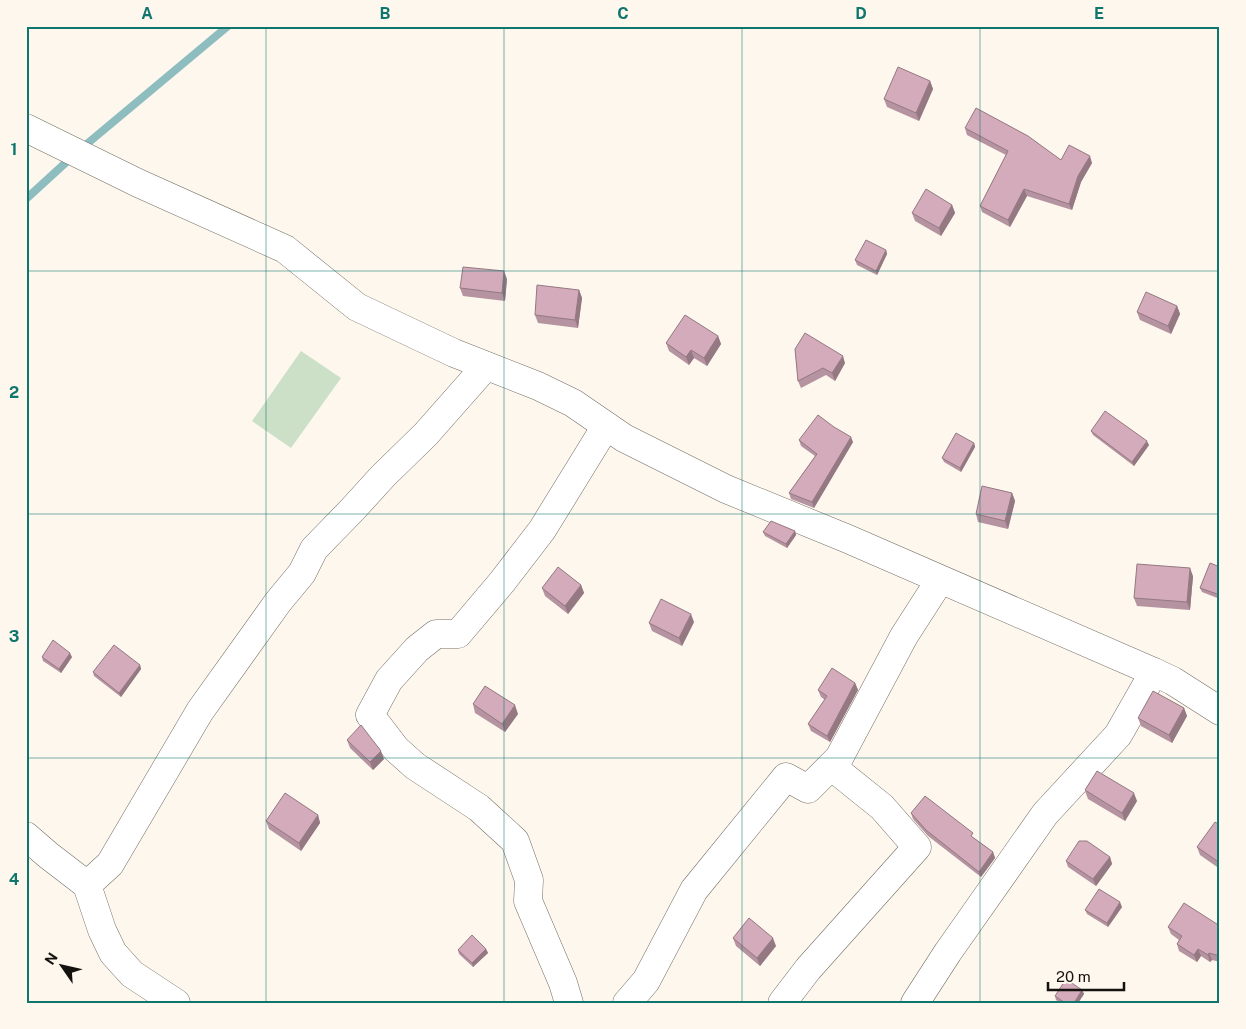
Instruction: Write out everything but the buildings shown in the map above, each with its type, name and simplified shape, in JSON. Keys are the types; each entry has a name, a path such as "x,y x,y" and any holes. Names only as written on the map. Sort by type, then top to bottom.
{"street":[{"path":"26,128 138,183 285,249 357,307 454,354 538,386 573,403 624,438 726,489 848,539 1154,672 1220,711"},
{"path":"87,885 110,864 200,711 278,602 302,573 314,549 383,476 426,434 486,366"},
{"path":"569,1003 563,983 528,901 528,880 515,841 478,808 396,750 370,715 389,680 417,649 436,634 458,634 502,582 542,530 606,426"},
{"path":"627,1003 646,981 694,890 786,777 808,789 839,758 904,636 940,580"},
{"path":"915,1003 948,952 1046,814 1118,735 1154,672"},
{"path":"782,1003 808,969 917,846 882,807 830,766"},
{"path":"26,836 87,885 102,930 113,953 132,974 176,1003"}],"green space":[{"path":"301,351 341,378 291,448 252,421"}],"waterway":[{"path":"82,148 228,26"},
{"path":"26,199 73,156"}]}
